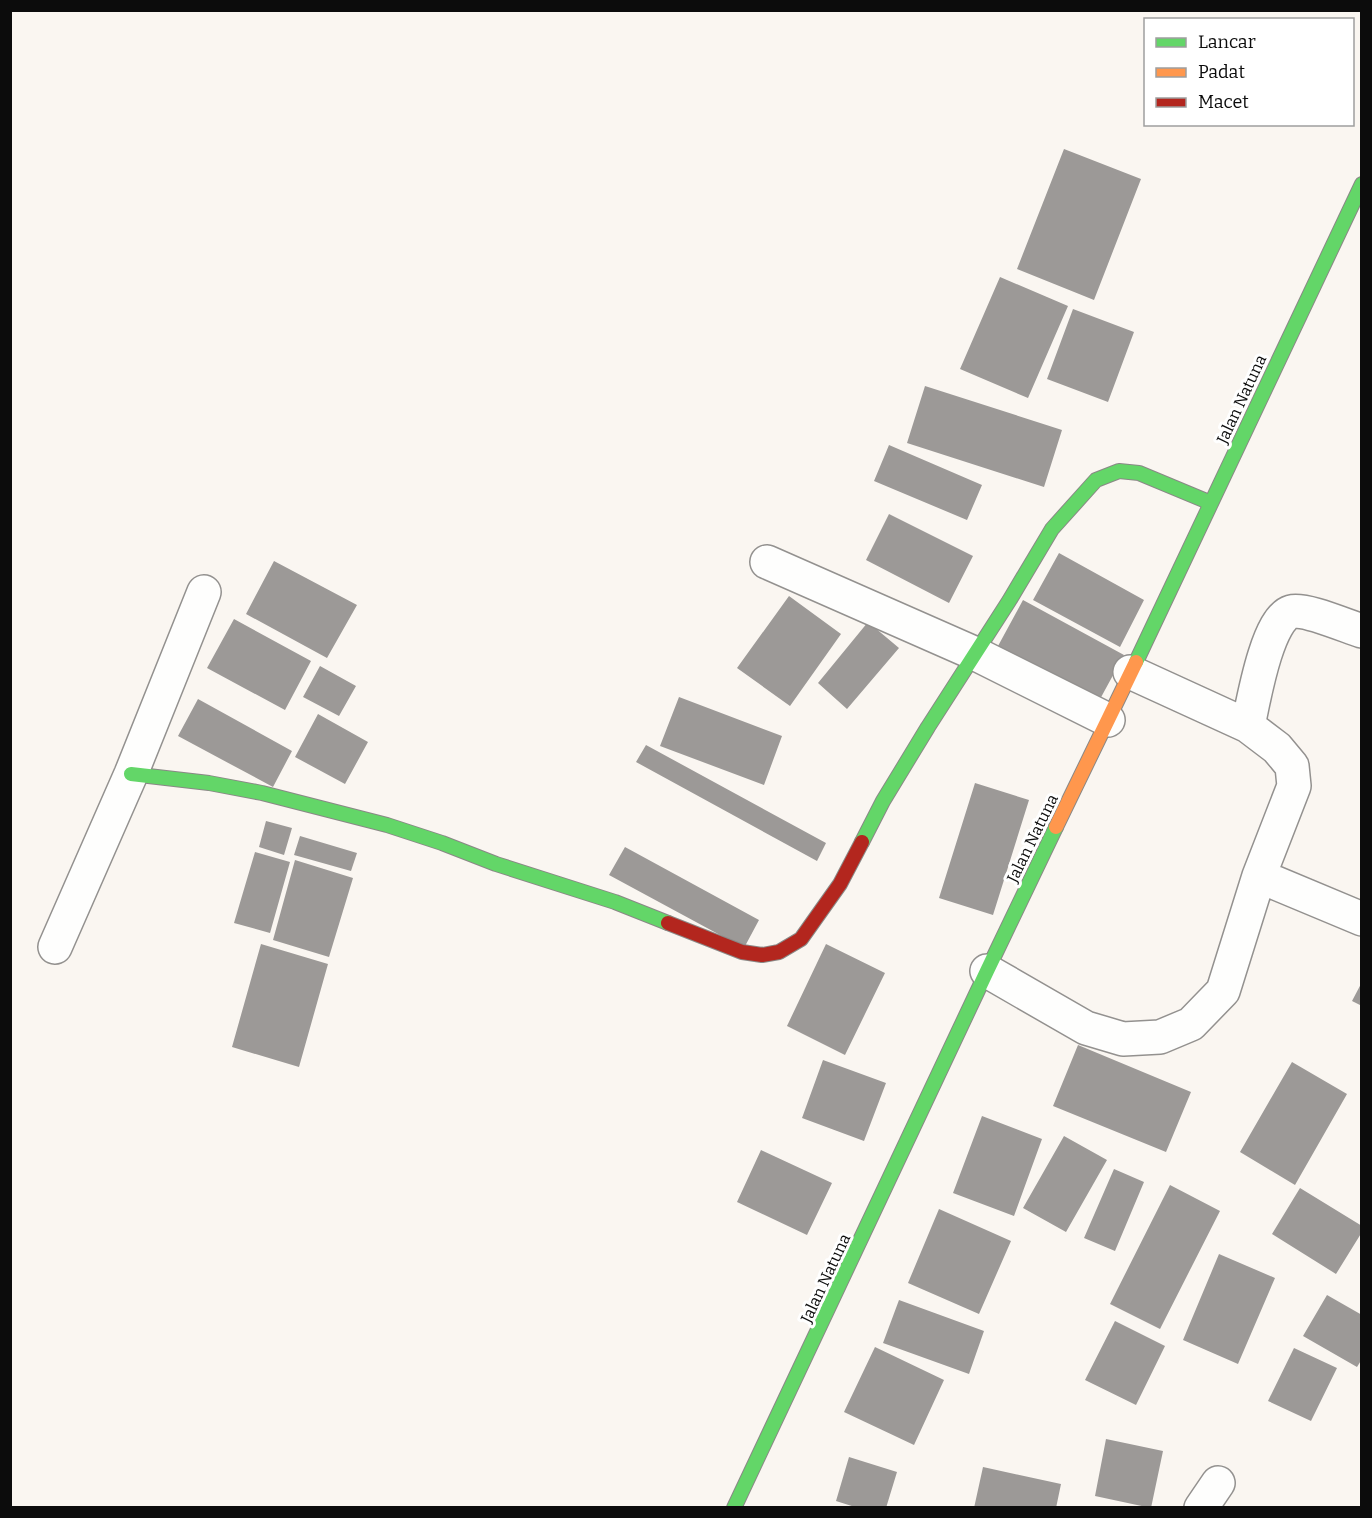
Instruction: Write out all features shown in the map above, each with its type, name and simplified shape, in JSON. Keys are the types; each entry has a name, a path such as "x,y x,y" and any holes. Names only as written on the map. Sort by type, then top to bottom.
{"street":[{"name":"Jalan Natuna","path":"734,1508 1362,184"},
{"path":"131,774 209,783 262,793 387,825 496,864 615,902 742,952 762,955 779,952 801,939 827,904 840,884 883,801 1009,602 1052,529 1096,480 1119,471 1139,473 1210,502"},
{"path":"767,562 976,654 1108,720"},
{"path":"55,947 131,774 204,592"},
{"path":"1248,726 1265,655 1275,628 1284,616 1293,612 1309,613 1362,631"},
{"path":"987,971 1086,1028 1123,1039 1160,1037 1191,1024 1223,991 1259,876 1294,786 1292,766 1277,748 1248,726 1130,672"},
{"path":"1259,876 1362,919"}],"building":[{"path":"1064,149 1141,179 1094,300 1017,269"},
{"path":"1000,277 1068,306 1028,398 960,369"},
{"path":"1073,309 1134,332 1108,402 1047,379"},
{"path":"925,386 1062,430 1044,487 907,443"},
{"path":"889,445 982,485 967,520 874,481"},
{"path":"889,514 973,556 949,603 866,560"},
{"path":"1059,553 1144,600 1120,647 1033,600"},
{"path":"274,561 357,605 327,658 246,614"},
{"path":"789,596 841,634 790,706 737,668"},
{"path":"1023,600 1124,655 1099,701 998,646"},
{"path":"234,619 311,661 285,710 207,668"},
{"path":"868,622 899,648 847,709 818,683"},
{"path":"320,666 356,686 339,716 303,697"},
{"path":"679,697 782,736 764,785 660,746"},
{"path":"198,699 292,751 273,787 178,736"},
{"path":"318,714 368,742 345,784 295,757"},
{"path":"646,745 826,843 817,861 636,762"},
{"path":"975,783 1029,800 993,915 939,898"},
{"path":"266,821 292,828 284,855 259,847"},
{"path":"300,836 357,853 351,871 294,855"},
{"path":"625,847 759,920 744,948 609,875"},
{"path":"255,852 290,862 270,933 234,923"},
{"path":"295,860 353,878 329,957 273,940"},
{"path":"261,944 328,964 299,1067 232,1047"},
{"path":"826,944 885,973 845,1055 787,1026"},
{"path":"1362,982 1362,1006 1352,1001"},
{"path":"1078,1045 1191,1092 1166,1152 1053,1106"},
{"path":"823,1060 886,1083 864,1141 802,1118"},
{"path":"1292,1062 1347,1094 1295,1185 1240,1152"},
{"path":"982,1116 1042,1139 1014,1216 953,1193"},
{"path":"1064,1136 1107,1160 1066,1232 1023,1208"},
{"path":"761,1150 832,1183 807,1235 737,1202"},
{"path":"1114,1169 1144,1182 1115,1251 1084,1238"},
{"path":"1170,1185 1220,1211 1160,1329 1110,1304"},
{"path":"1300,1188 1362,1226 1362,1232 1336,1274 1272,1234"},
{"path":"939,1209 1011,1241 979,1314 908,1283"},
{"path":"1219,1254 1275,1278 1238,1364 1183,1340"},
{"path":"1327,1295 1362,1315 1362,1359 1357,1367 1303,1336"},
{"path":"899,1300 984,1331 969,1374 883,1343"},
{"path":"1115,1321 1165,1346 1136,1405 1085,1380"},
{"path":"875,1347 944,1380 914,1445 844,1412"},
{"path":"1294,1348 1337,1368 1311,1421 1268,1401"},
{"path":"1106,1439 1163,1451 1151,1508 1095,1496"},
{"path":"849,1457 897,1472 886,1508 858,1508 836,1501"},
{"path":"983,1467 1061,1484 1056,1508 974,1508"}],"traffic: fast":[{"path":"1136,662 1362,184"},
{"path":"862,842 883,801 1052,529 1096,480 1119,471 1139,473 1211,503"},
{"path":"131,774 209,783 262,793 387,825 496,864 615,902 668,923"},
{"path":"734,1508 1056,827"}],"traffic: slow":[{"path":"1056,827 1136,662"}],"traffic: jam":[{"path":"668,923 742,952 762,955 779,952 801,939 840,884 862,842"}]}
